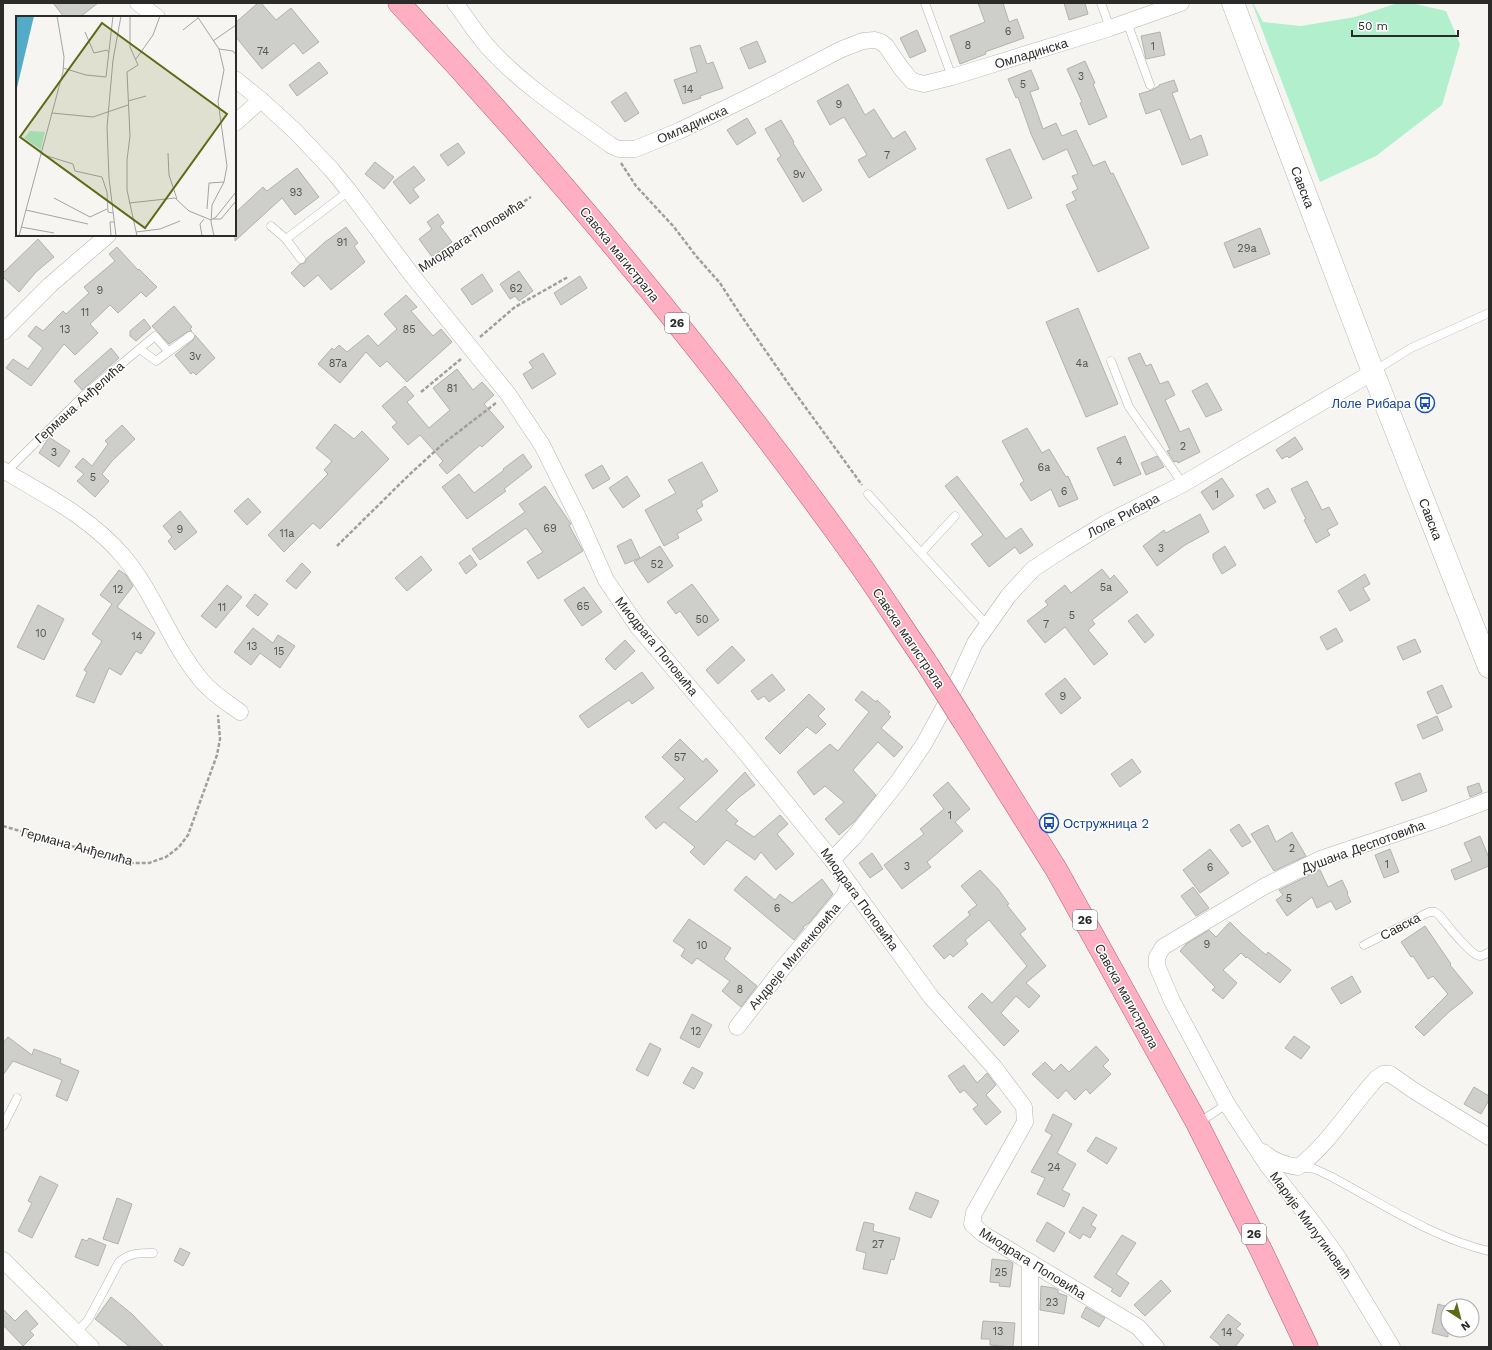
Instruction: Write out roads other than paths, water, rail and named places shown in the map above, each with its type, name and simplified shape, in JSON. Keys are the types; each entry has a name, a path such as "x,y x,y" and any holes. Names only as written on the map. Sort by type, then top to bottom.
{"main road":[{"name":"Савска магистрала","path":"400,3 451,58 560,182 682,330 782,459 861,566 928,665 1056,869 1197,1123 1262,1252 1307,1347"}],"street":[{"path":"138,3 156,16"},
{"name":"Омладинска","path":"455,3 487,46 514,72 577,121 612,146 619,149 635,148 679,131 842,49 863,41 875,40 881,42 886,46 907,76 916,83 924,84 952,77 1110,28 1181,3"},
{"name":"Савска","path":"1233,3 1373,372 1489,667"},
{"name":"Миодрага Поповића","path":"236,80 295,131 331,169 411,274 508,394 542,445 603,573 638,627 744,751 832,860 932,997 994,1067 1024,1107 1025,1122 974,1213 972,1224 983,1234 1138,1327 1156,1347"},
{"path":"236,122 261,100"},
{"path":"3,332 50,285 107,236"},
{"name":"Лоле Рибара","path":"832,860 854,837 897,783 924,744 947,702 975,643 1009,595 1033,569 1106,523 1183,484 1373,372"},
{"name":"Германа Анђелића","path":"4,471 74,513 110,542 123,555 143,583 189,665 215,695 240,712"},
{"name":"Душана Деспотовића","path":"1159,951 1163,947 1265,886 1323,858 1437,820 1489,800"},
{"name":"Андреје Миленковића","path":"737,1027 782,969 844,896 849,884"},
{"name":"Марије Милутиновић","path":"1159,951 1157,966 1172,1001 1227,1104 1268,1166 1314,1224 1336,1256 1392,1347"},
{"name":"Марије Милутиновић","path":"1254,1144 1271,1159 1288,1166 1298,1167 1320,1146 1372,1083 1383,1074 1390,1074 1400,1079 1416,1092 1489,1137"},
{"path":"3,1260 92,1347"},
{"path":"1030,1262 1030,1347"}],"lane":[{"path":"926,3 952,77"},
{"path":"1101,3 1110,28"},
{"path":"1127,22 1150,85"},
{"path":"286,239 349,191"},
{"path":"271,226 286,239 302,259"},
{"path":"1373,372 1411,348 1489,313"},
{"name":"Германа Анђелића","path":"4,471 83,396 156,336 168,351"},
{"path":"140,349 156,361 190,336"},
{"path":"1111,361 1129,407 1183,484"},
{"path":"868,494 987,626"},
{"path":"921,553 955,516"},
{"name":"Савска","path":"1364,945 1429,912 1435,912 1464,946 1476,955 1480,956 1489,952"},
{"path":"3,1126 17,1098"},
{"path":"1197,1123 1227,1104"},
{"path":"1298,1167 1315,1169 1425,1228 1472,1247 1489,1251"},
{"path":"76,1332 88,1320 119,1262 124,1257 131,1254 153,1253"}],"place":[{"name":"Лоле Рибара","path":"1425,403"},
{"name":"Остружница 2","path":"1049,823"}]}
